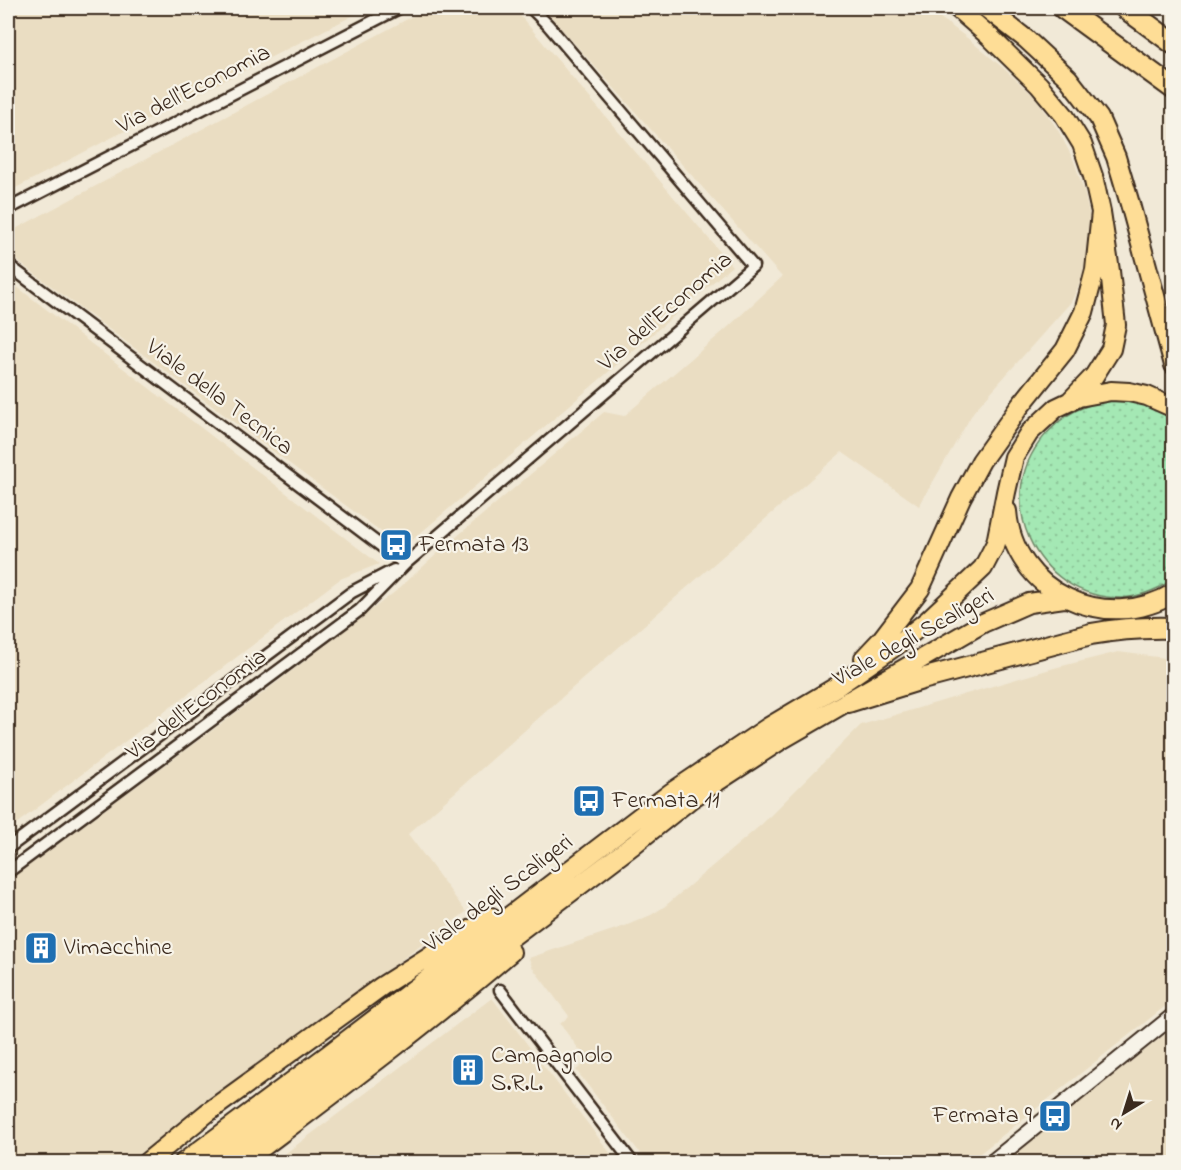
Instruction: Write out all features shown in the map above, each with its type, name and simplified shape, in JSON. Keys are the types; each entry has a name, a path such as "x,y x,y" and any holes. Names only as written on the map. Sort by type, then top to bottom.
{"highway":[{"path":"957,8 1039,85 1064,115 1082,144 1093,176 1101,212 1116,325 1111,349 1094,376 1070,400"},
{"path":"986,8 1026,39 1068,78 1099,118 1116,157 1173,365"},
{"path":"1063,8 1173,89"},
{"path":"1125,8 1173,44"},
{"path":"1119,49 1173,94"},
{"path":"842,694 920,589 961,498 981,461 1020,406 1065,350 1083,312 1095,270 1101,212"},
{"name":"Viale degli Scaligeri","path":"184,1162 334,1061 633,845 692,798 781,740 842,694 928,620 983,568 996,543 1014,458 1029,433 1056,408 1079,397 1111,391 1147,396 1173,408"},
{"name":"Viale degli Scaligeri","path":"1006,492 1008,525 1018,551 1030,569 1048,587 1064,598 1103,610 1122,610 1141,607 1173,593"},
{"name":"Viale degli Scaligeri","path":"214,1162 334,1061 587,857 672,792 767,728 842,694 983,622 1029,603 1064,598"},
{"path":"842,694 922,679 1116,629 1173,628"},
{"path":"243,1162 483,976 633,845"},
{"path":"147,1162 207,1113 382,986 587,857"}],"street":[{"name":"Via dell'Economia","path":"8,209 399,8"},
{"name":"Via dell'Economia","path":"8,872 360,610 405,564 753,266 556,34 531,8"},
{"name":"Viale della Tecnica","path":"8,265 405,564"},
{"name":"Via dell'Economia","path":"8,848 352,592 405,564"},
{"path":"500,990 632,1162"},
{"path":"992,1162 1173,1015"}],"shaded area":[{"path":"8,8 368,8 8,192"},
{"path":"428,8 509,8 517,12 732,266 403,548 8,254 8,233"},
{"path":"543,8 927,8 966,37 1035,97 1058,130 1074,161 1092,226 1093,250 1085,273 1071,302 974,411 919,506 842,452 408,834 466,912 129,1162 8,1162 8,881 263,693 396,591 604,412 624,416 726,329 782,277"},
{"path":"8,280 379,564 340,579 8,830"},
{"path":"1118,652 1173,659 1173,1000 969,1162 647,1162 576,1070 588,1061 560,1024 569,1016 532,967 529,958 625,926 664,907 762,824 861,725 1054,668"},
{"path":"492,998 617,1162 274,1162"},
{"path":"1173,1028 1173,1162 1004,1162"}],"green space":[{"path":"1118,400 1150,405 1173,418 1173,580 1149,592 1122,598 1091,593 1065,581 1044,562 1029,538 1022,512 1022,484 1031,456 1049,431 1066,416 1081,408"}],"place":[{"name":"Fermata 13","path":"396,545"},
{"name":"Fermata 11","path":"589,801"},
{"name":"Vimacchine","path":"41,948"},
{"name":"Campagnolo S.R.L.","path":"468,1070"},
{"name":"Fermata 9","path":"1055,1116"}]}
